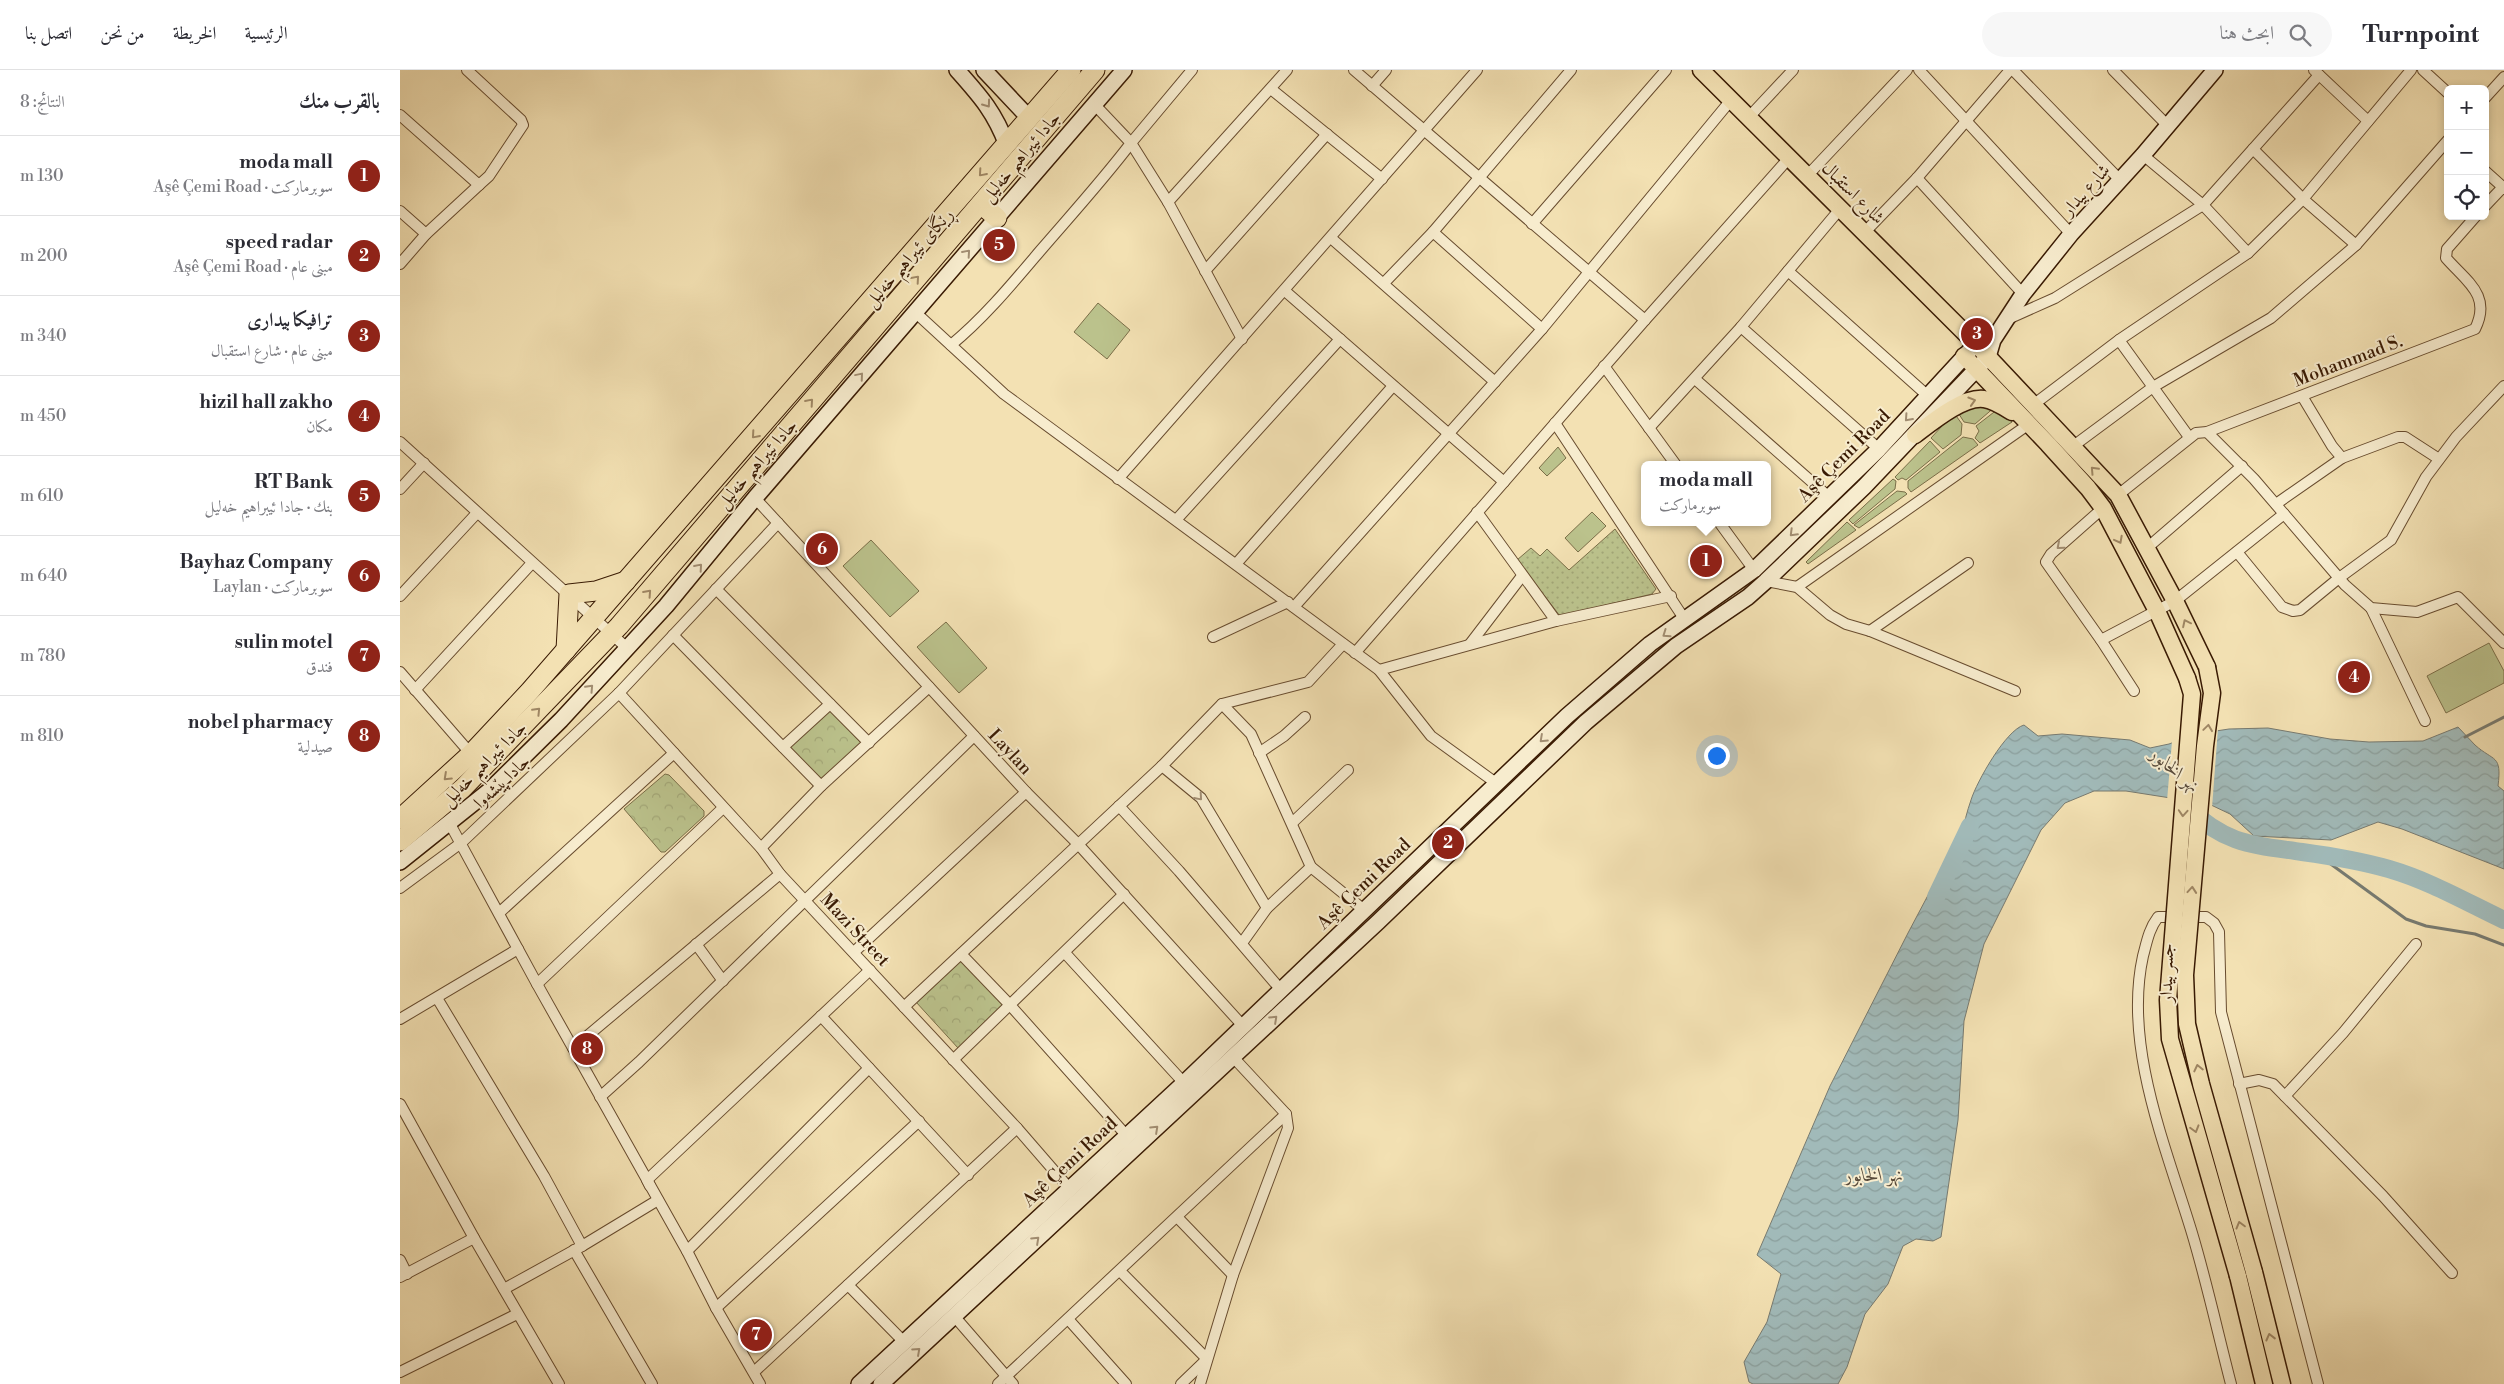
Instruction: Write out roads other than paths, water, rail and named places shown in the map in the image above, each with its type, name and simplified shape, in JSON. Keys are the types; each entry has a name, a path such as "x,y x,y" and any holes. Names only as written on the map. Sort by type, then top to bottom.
{"highway":[{"name":"ڕێگای ئیبراهیم خەلیل","path":"844,332 1071,70"},
{"name":"جادا ئیبراهیم خەلیل","path":"400,841 463,788 611,634 1095,70"},
{"path":"981,204 997,218"},
{"name":"جادا ئیبراهیم خەلیل","path":"400,819 471,754 566,650 844,332"},
{"path":"566,650 569,594 596,591 627,580"}],"main road":[{"path":"957,70 984,101 997,120 1007,145"},
{"path":"984,70 1030,119"},
{"name":"جادا ئیبراهیم خەلیل","path":"400,862 450,824 490,790 561,720 627,648 703,563 755,498 1124,70"},
{"name":"شارع استقبال","path":"1701,70 1976,344 1982,363"},
{"name":"شارع بيدار","path":"1982,363 2004,321 2023,294 2071,234 2143,155 2212,71"},
{"path":"1976,344 1993,340"},
{"name":"Aşê Çemi Road","path":"859,1384 1184,1083 1567,716 1650,644 1754,570 1879,449 1976,344"},
{"path":"1964,356 1982,363 2029,424"},
{"name":"Aşê Çemi Road","path":"881,1384 1378,922 1586,722 1676,646 1748,597 1766,581 1915,435 1982,363"},
{"name":"جسر بيدار","path":"1982,363 2033,405 2118,495 2175,601 2207,667 2212,692 2205,746 2185,975 2187,1024 2246,1274"},
{"path":"1915,435 1956,407 1983,398 2007,409 2029,424"},
{"name":"جسر بيدار","path":"2029,424 2088,488 2103,508 2158,611 2188,678 2192,694 2168,1020 2170,1039 2246,1274"},
{"path":"2246,1274 2264,1384"},
{"path":"2246,1274 2282,1384"}],"street":[{"path":"400,264 426,234 489,176 522,125 521,120 467,70"},
{"path":"951,345 969,330 1013,282 1109,171 1192,70"},
{"path":"1168,202 1287,70"},
{"path":"1354,70 1645,320"},
{"path":"1372,86 1386,70"},
{"path":"1118,479 1477,70"},
{"path":"1384,283 1433,232 1571,70"},
{"path":"1532,224 1666,70"},
{"path":"1749,117 1793,70"},
{"path":"1807,176 1907,70"},
{"path":"1919,70 1966,123 2071,234"},
{"path":"1864,233 1917,178 2012,70 2120,180"},
{"path":"2113,70 2167,125"},
{"path":"2033,405 2119,340 2248,253 2303,198 2411,70"},
{"path":"2423,70 2444,89"},
{"path":"2004,321 2055,298 2203,206 2316,72 2368,121"},
{"path":"2489,96 2500,89 2504,77"},
{"path":"1271,89 1382,179"},
{"path":"1213,637 1291,605 1450,435 1542,329 1731,100"},
{"path":"1094,105 1131,143 1168,202 1242,339"},
{"path":"400,115 479,185"},
{"path":"1205,271 1327,134"},
{"path":"2072,446 2153,387 2270,318 2356,245 2444,145"},
{"path":"2253,149 2303,198 2356,245"},
{"path":"2143,155 2203,206 2248,253"},
{"path":"1355,653 1604,366 1790,158"},
{"path":"2489,175 2503,188 2489,202"},
{"path":"1917,178 2023,294"},
{"path":"1649,428 1741,327 1840,208"},
{"path":"400,211 426,234"},
{"name":"Mohammad S.","path":"2118,495 2196,433 2207,432 2475,329 2481,316 2480,299 2474,286 2446,258 2447,249 2472,220"},
{"path":"1433,232 1542,329"},
{"path":"1331,238 1495,382"},
{"path":"1788,271 1928,396"},
{"path":"1285,291 1504,482"},
{"path":"915,312 1004,394 1379,670 1431,736 1496,784"},
{"path":"1741,327 1879,449"},
{"path":"1177,520 1340,339"},
{"path":"2119,340 2189,437"},
{"path":"1604,366 1673,461"},
{"path":"1695,379 1829,497"},
{"path":"1236,564 1394,386"},
{"path":"2237,552 2282,607 2293,611 2300,610 2339,578 2391,540 2426,477 2456,436 2504,386"},
{"path":"2302,396 2332,446 2342,458"},
{"path":"1554,423 1671,596 1685,620"},
{"path":"1797,587 2029,424"},
{"path":"2207,432 2242,466 2339,578 2371,608 2426,721"},
{"path":"2276,504 2342,458 2398,438 2405,437 2440,459"},
{"path":"400,442 627,648"},
{"path":"400,489 424,464"},
{"path":"2147,548 2242,466"},
{"name":"Laylan","path":"755,498 1026,792 1078,844 1243,1026"},
{"path":"2103,508 2051,554 2046,562 2101,640 2134,692"},
{"path":"1477,512 1556,621"},
{"path":"400,596 477,513"},
{"path":"2101,640 2175,601 2284,514"},
{"name":"جادا پێشەوا","path":"400,888 461,843 619,693 778,523"},
{"path":"1722,526 1754,570"},
{"path":"415,690 532,563"},
{"path":"1870,630 1968,563"},
{"path":"1470,644 1522,576"},
{"path":"1766,581 1797,587 1830,615 1846,624 1870,630 2015,690"},
{"path":"716,588 869,743"},
{"path":"1379,670 1556,621 1671,596"},
{"path":"2371,608 2417,612 2458,597 2504,643"},
{"path":"673,635 821,786"},
{"path":"904,1007 1162,766 1222,704 1308,682 1343,644"},
{"path":"400,672 471,754"},
{"path":"761,848 821,786 929,687"},
{"name":"Mazi Street","path":"619,693 761,848 780,874 1017,1128 1069,1188"},
{"path":"783,747 830,704"},
{"path":"1222,704 1251,734 1312,867 1364,910"},
{"path":"1259,753 1284,736 1305,717"},
{"path":"600,1097 974,736"},
{"path":"499,913 674,753"},
{"path":"1162,766 1201,798 1267,908"},
{"path":"1292,823 1348,770"},
{"path":"854,952 1026,792"},
{"path":"1119,806 1242,943 1281,990"},
{"path":"536,984 723,808"},
{"path":"450,824 536,984 760,1384"},
{"path":"1242,943 1267,908 1312,867"},
{"path":"573,1048 780,874"},
{"path":"953,1060 1124,894"},
{"path":"2231,1384 2193,1235 2152,1098 2138,1022 2138,979 2150,928 2158,917 2206,917 2214,923 2219,932 2221,1012 2318,1384"},
{"path":"696,944 723,980"},
{"path":"2285,1096 2343,1033 2416,944"},
{"path":"400,1019 518,949"},
{"path":"1065,952 1184,1083"},
{"path":"961,954 1010,1005 1126,1135"},
{"path":"651,1187 647,1180 870,970"},
{"path":"437,998 544,1176 578,1248 652,1384"},
{"path":"821,1016 968,1175"},
{"path":"1200,1384 1233,1274 1287,1133 1288,1124 1286,1114 1233,1057"},
{"path":"687,1251 870,1068"},
{"path":"2239,1084 2264,1080 2273,1084 2383,1196 2452,1273"},
{"path":"400,1104 517,1314 557,1381 545,1384"},
{"path":"998,1384 1010,1380 1068,1319 1178,1218 1286,1114"},
{"path":"716,1308 919,1120"},
{"path":"754,1372 1017,1128"},
{"path":"504,1289 578,1248 658,1200"},
{"path":"1178,1218 1233,1274"},
{"path":"400,1260 404,1276 474,1238"},
{"path":"1120,1271 1207,1358"},
{"path":"848,1285 904,1342"},
{"path":"400,1372 517,1314"},
{"path":"955,1316 1010,1380"},
{"path":"1068,1319 1126,1384"},
{"path":"1181,1384 1207,1358"}],"water":[{"name":"نهر الخابور","path":"2024,725 2038,736 2062,734 2130,740 2150,748 2169,744 2196,734 2229,729 2268,728 2330,739 2369,742 2423,741 2458,727 2475,745 2495,760 2499,768 2498,786 2504,791 2504,869 2402,829 2378,822 2331,840 2254,836 2230,814 2209,804 2126,791 2094,791 2065,803 2041,830 1984,944 1964,1021 1958,1120 1941,1237 1933,1241 1916,1239 1903,1246 1888,1284 1865,1314 1847,1367 1838,1384 1753,1384 1749,1382 1744,1362 1767,1322 1781,1274 1757,1255 1830,1086 1908,933 1935,882 1954,872 1961,836 1971,800 1979,781 1993,757 2009,736"}],"waterway":[{"path":"2465,737 2504,717"},
{"name":"نهر الخابور","path":"2188,808 2215,830 2241,841 2255,845 2346,859 2389,869 2433,886 2504,920"},
{"name":"نهر الخابور","path":"1936,897 1970,826"},
{"path":"2317,854 2406,919 2426,926 2475,934 2504,945"}],"place":[{"name":"RT Bank","path":"999,245"},
{"name":"ترافيكا بيدارى","path":"1977,334"},
{"name":"Bayhaz Company","path":"822,549"},
{"name":"moda mall","path":"1706,561"},
{"name":"hizil hall zakho","path":"2354,677"},
{"name":"speed radar","path":"1448,843"},
{"name":"nobel pharmacy","path":"587,1049"},
{"name":"sulin motel","path":"756,1335"}]}
